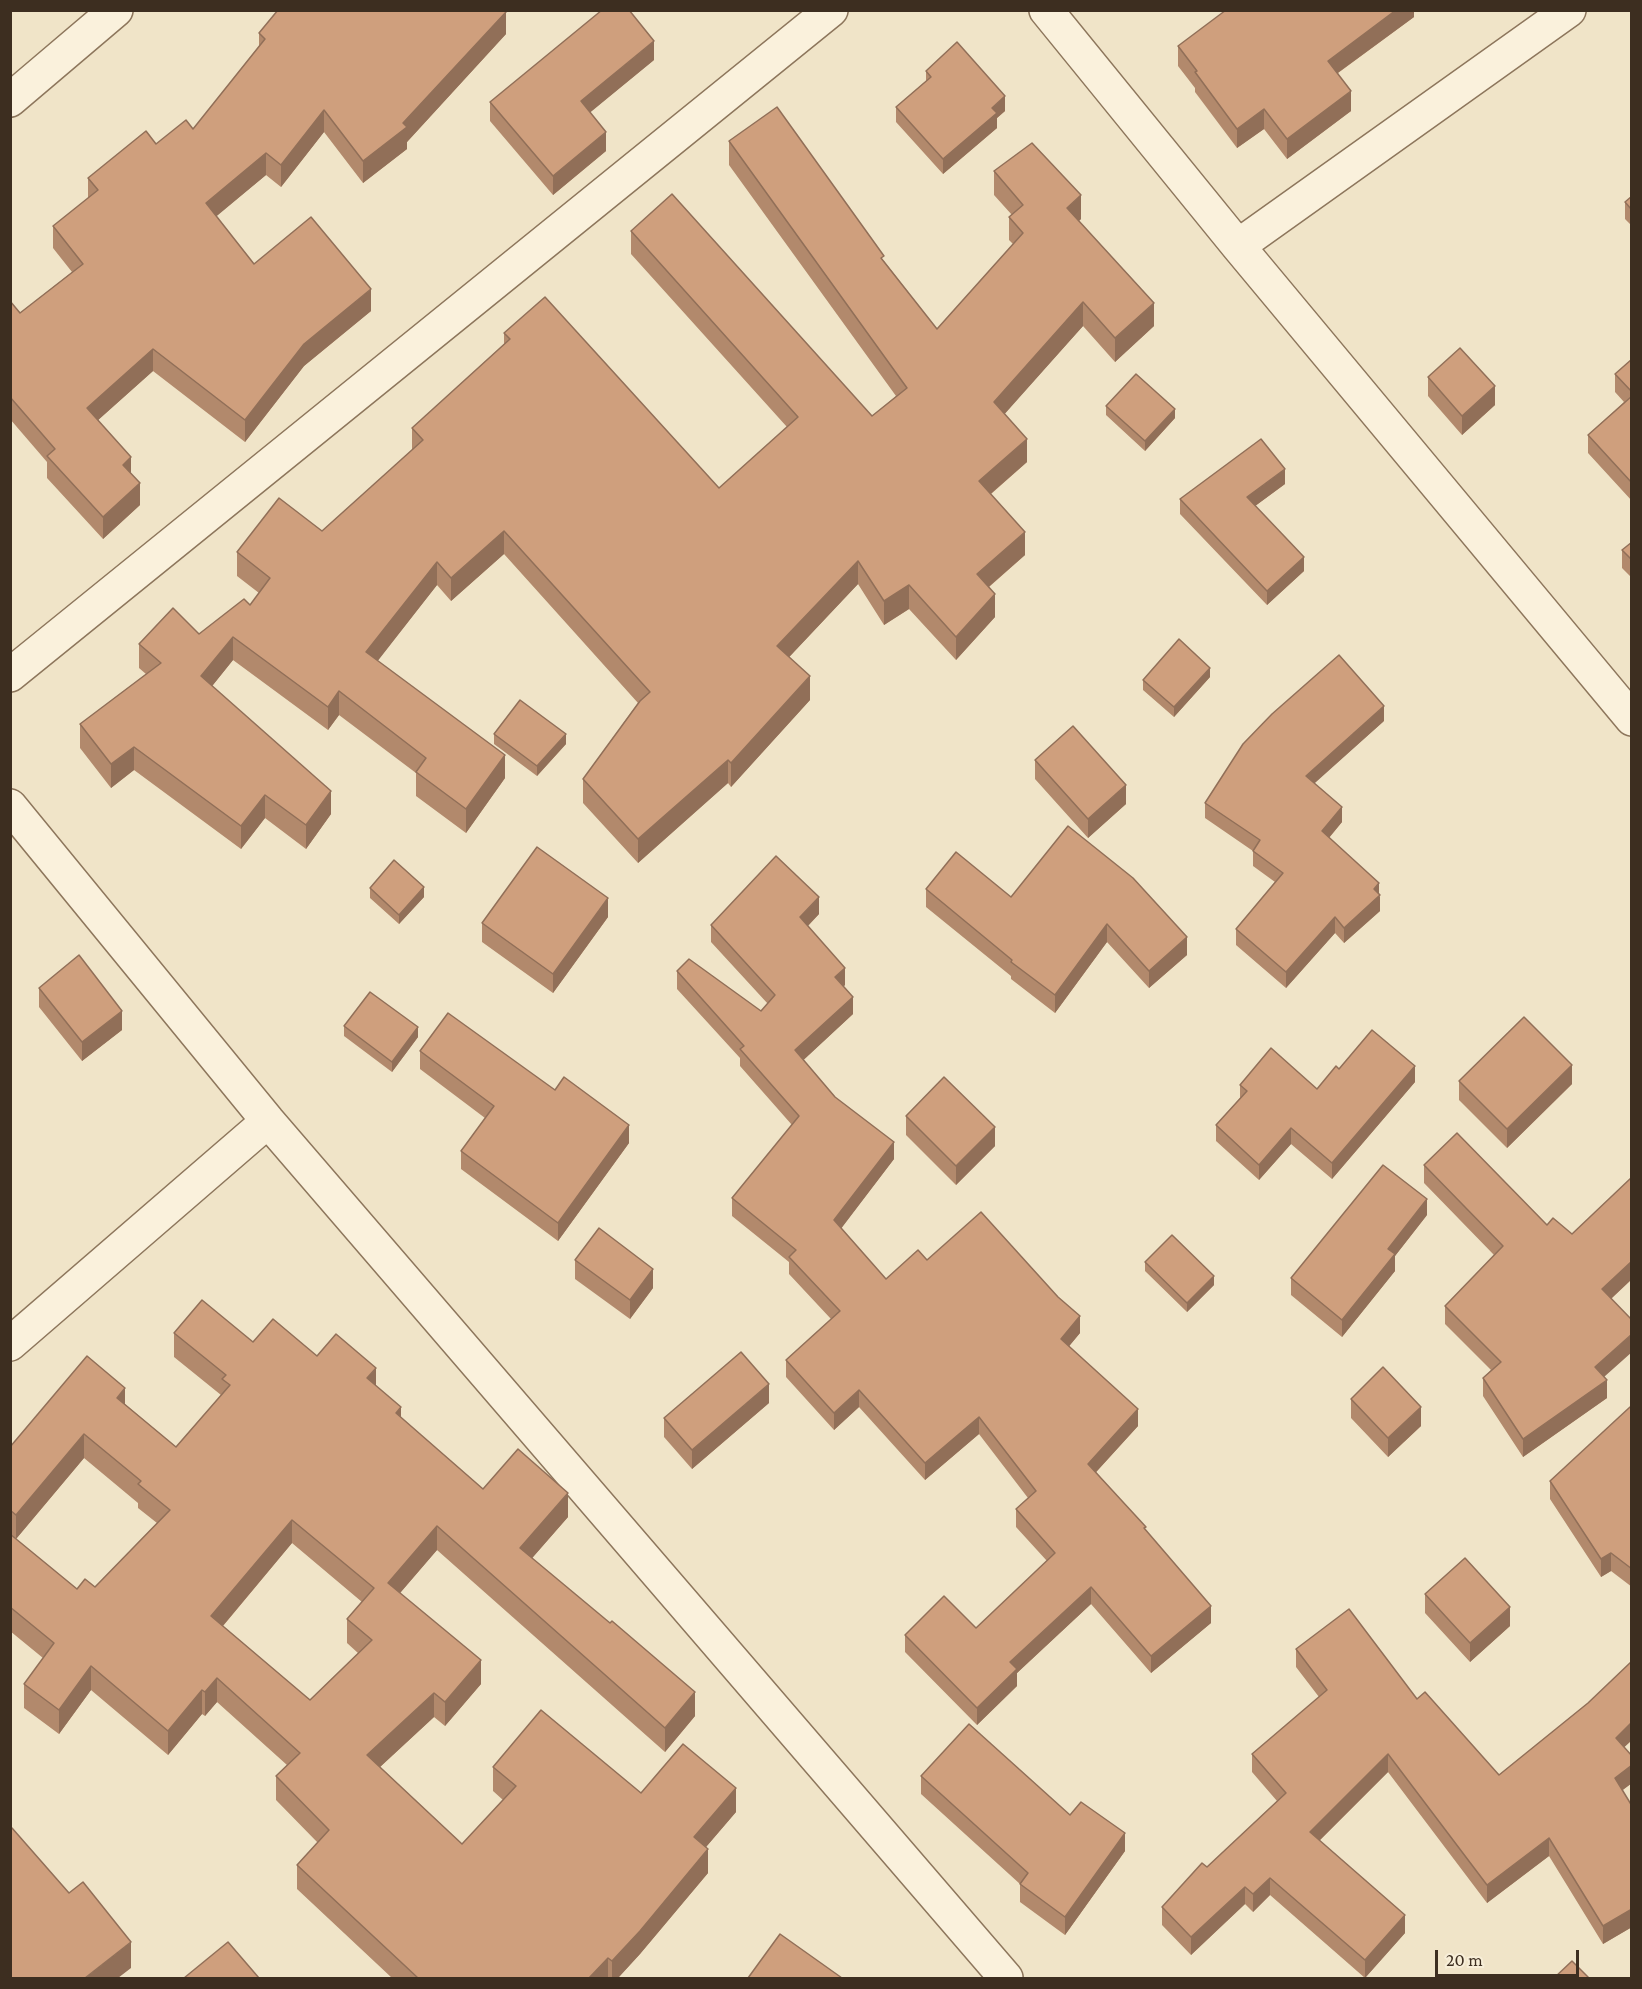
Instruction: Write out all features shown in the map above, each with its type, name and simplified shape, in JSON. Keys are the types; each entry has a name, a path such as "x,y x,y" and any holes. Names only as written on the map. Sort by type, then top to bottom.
{"street":[{"path":"10,100 116,10"},
{"path":"10,675 831,10"},
{"path":"1046,10 1238,246 1632,719"},
{"path":"1238,246 1569,10"},
{"path":"10,806 268,1120 1006,1978"},
{"path":"10,1344 268,1120"}],"building":[{"path":"278,10 505,10 506,12 403,123 407,127 363,161 324,110 281,165 266,153 206,203 254,264 311,217 371,289 304,344 245,420 153,349 87,408 131,457 123,465 140,483 103,517 47,456 55,449 10,397 10,301 20,313 83,264 53,226 98,190 88,178 146,131 156,144 186,120 193,129 265,39 259,33"},
{"path":"602,10 629,10 654,41 581,101 606,132 553,176 490,102"},
{"path":"1226,10 1396,10 1328,61 1351,91 1287,139 1264,109 1237,129 1178,46"},
{"path":"957,42 1005,96 992,108 997,113 943,159 896,107 931,77 926,71"},
{"path":"777,107 884,256 881,258 937,329 1023,233 1009,217 1023,205 994,171 1032,143 1081,195 1067,208 1154,303 1115,338 1083,302 994,402 1027,439 979,481 1025,532 977,574 995,594 956,637 909,585 884,601 858,561 777,646 810,676 731,763 728,760 638,839 583,779 640,701 650,692 504,531 451,578 437,562 366,652 505,755 466,809 416,772 426,758 339,691 328,707 233,637 201,676 331,791 306,825 265,795 241,826 134,747 111,764 80,724 161,663 139,644 173,608 199,634 244,599 250,605 270,578 237,552 279,498 322,531 423,440 412,428 510,339 504,333 545,297 719,488 798,417 631,231 672,194 872,416 907,388 729,141"},
{"path":"1632,196 1632,210 1625,202"},
{"path":"1460,348 1495,386 1462,416 1428,377"},
{"path":"1632,359 1632,392 1615,374"},
{"path":"1136,374 1175,409 1145,441 1106,406"},
{"path":"1632,396 1632,483 1588,435"},
{"path":"1261,439 1285,469 1247,497 1304,557 1267,591 1180,499"},
{"path":"1632,542 1632,560 1622,550"},
{"path":"1179,639 1210,668 1174,707 1143,680"},
{"path":"1339,655 1384,706 1306,776 1342,807 1322,831 1379,883 1374,889 1380,895 1344,928 1335,917 1286,972 1236,929 1283,873 1253,851 1260,840 1205,803 1243,744 1272,714"},
{"path":"520,700 566,734 537,766 494,734"},
{"path":"1073,726 1126,785 1088,819 1035,760"},
{"path":"1068,826 1133,878 1187,937 1149,971 1107,924 1055,995 1011,962 1012,960 926,889 956,852 1011,897"},
{"path":"537,847 608,898 553,974 482,923"},
{"path":"776,856 819,897 800,917 845,968 835,977 853,997 795,1050 835,1097 894,1142 834,1220 886,1279 918,1250 927,1260 981,1212 1058,1297 1080,1316 1061,1339 1138,1409 1088,1464 1146,1527 1144,1528 1211,1606 1151,1656 1091,1587 1010,1662 1017,1669 977,1708 905,1635 944,1596 976,1628 1055,1553 1016,1509 1036,1491 979,1417 925,1463 859,1390 834,1413 786,1360 840,1311 789,1257 796,1250 732,1198 799,1116 740,1049 744,1046 677,971 689,959 761,1011 775,995 711,925"},
{"path":"394,860 424,887 399,915 370,888"},
{"path":"79,955 122,1011 82,1042 39,988"},
{"path":"370,992 418,1027 392,1062 344,1026"},
{"path":"448,1013 555,1090 564,1077 629,1125 558,1223 461,1151 494,1106 420,1051"},
{"path":"1524,1017 1572,1065 1507,1129 1459,1081"},
{"path":"1372,1030 1415,1066 1332,1163 1291,1128 1259,1165 1216,1125 1247,1091 1240,1085 1271,1048 1317,1089 1336,1066 1339,1069"},
{"path":"944,1077 995,1127 956,1166 906,1116"},
{"path":"1457,1133 1547,1225 1553,1218 1572,1234 1632,1177 1632,1261 1602,1289 1632,1320 1632,1334 1595,1367 1607,1380 1523,1439 1483,1378 1501,1362 1445,1306 1503,1246 1424,1165"},
{"path":"1383,1165 1427,1199 1388,1249 1395,1254 1342,1320 1291,1278"},
{"path":"599,1228 653,1269 630,1300 575,1260"},
{"path":"1172,1235 1214,1276 1187,1303 1145,1262"},
{"path":"202,1300 253,1342 273,1319 317,1356 336,1334 376,1368 367,1378 401,1407 396,1413 483,1489 518,1449 568,1493 520,1548 610,1623 612,1621 695,1692 665,1728 437,1526 388,1583 481,1660 445,1702 434,1693 367,1755 462,1844 516,1786 493,1767 541,1710 641,1793 683,1744 736,1788 694,1837 708,1849 640,1931 612,1961 608,1958 589,1978 418,1978 297,1865 329,1830 276,1776 300,1753 217,1678 205,1692 202,1690 168,1731 91,1666 59,1710 24,1684 54,1643 10,1607 10,1534 77,1589 85,1579 95,1587 170,1510 138,1484 141,1481 84,1434 16,1515 10,1510 10,1447 87,1356 125,1388 117,1398 176,1447 230,1385 222,1379 226,1375 174,1333","holes":["292,1520 374,1588 347,1619 372,1640 310,1700 211,1616"]},
{"path":"741,1352 769,1384 692,1450 664,1418"},
{"path":"1383,1367 1421,1407 1388,1438 1351,1399"},
{"path":"1630,1407 1632,1409 1632,1569 1611,1553 1601,1559 1550,1481"},
{"path":"1465,1558 1510,1607 1470,1643 1425,1594"},
{"path":"1349,1609 1417,1699 1425,1692 1499,1775 1588,1703 1632,1661 1632,1722 1616,1738 1632,1756 1632,1765 1615,1778 1632,1806 1632,1909 1603,1926 1549,1838 1487,1885 1388,1754 1310,1832 1405,1915 1365,1960 1270,1878 1253,1894 1245,1887 1191,1937 1162,1907 1202,1863 1207,1867 1286,1793 1252,1754 1327,1690 1296,1649"},
{"path":"969,1724 1070,1815 1081,1802 1125,1833 1065,1917 1020,1884 1028,1873 921,1776"},
{"path":"12,1828 69,1893 83,1882 131,1942 85,1978 10,1978 10,1829"},
{"path":"780,1934 842,1978 748,1978"},
{"path":"228,1942 259,1978 184,1978"},
{"path":"1572,1961 1589,1978 1554,1978"}]}
